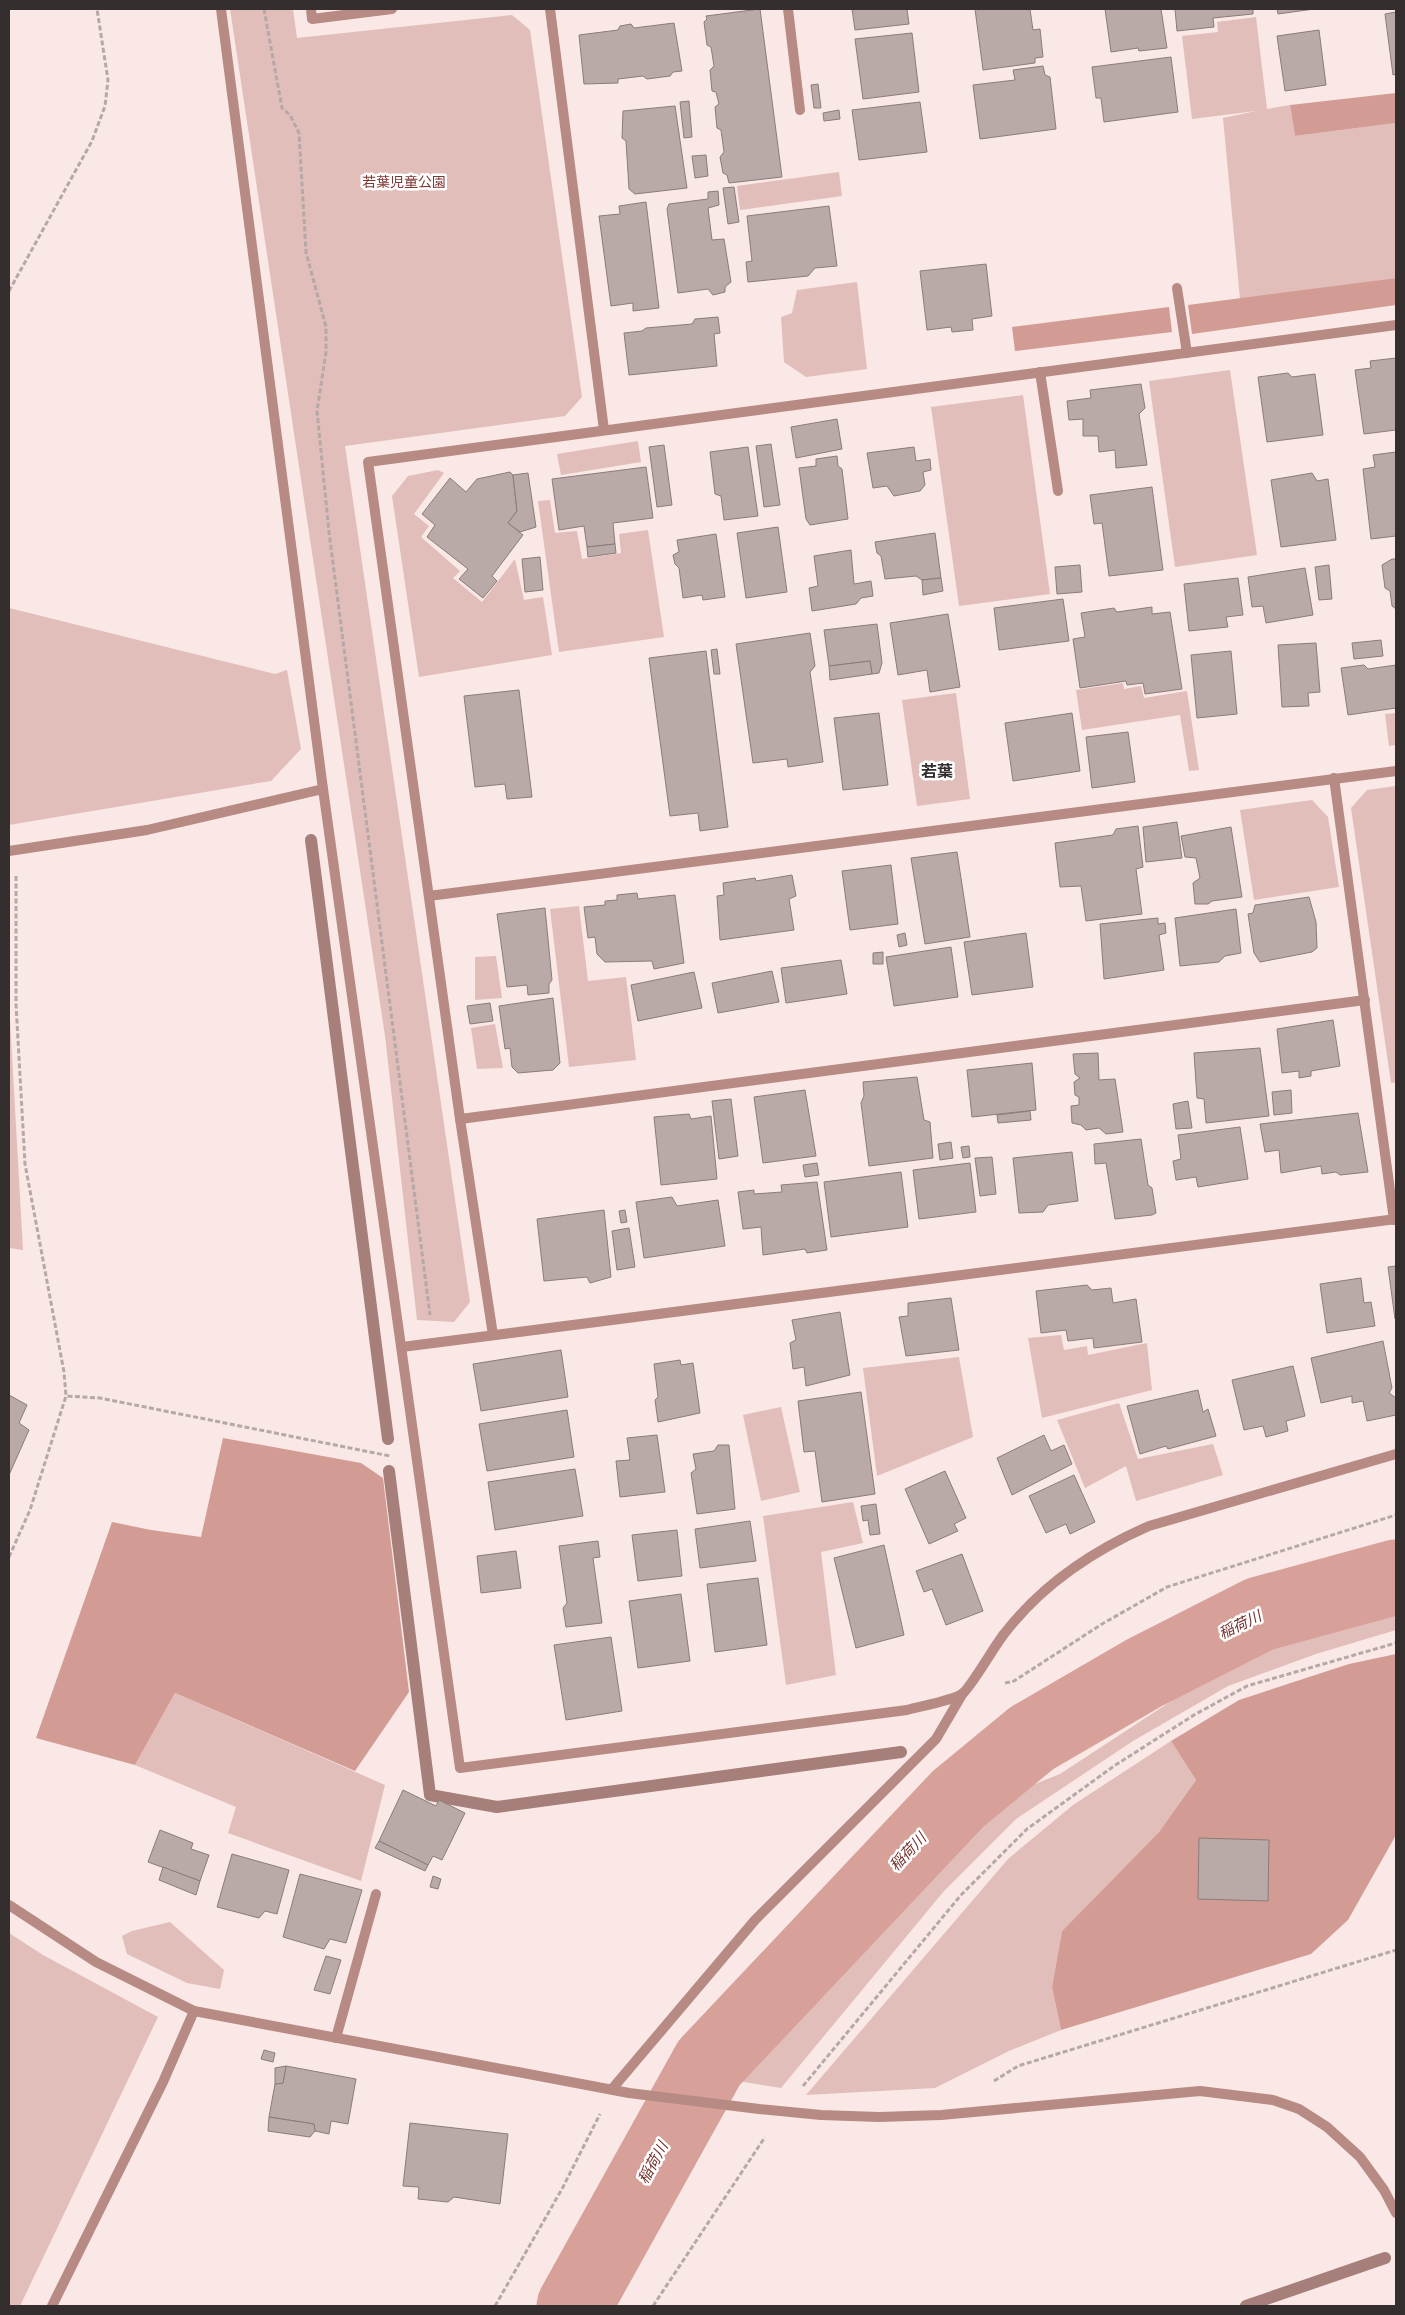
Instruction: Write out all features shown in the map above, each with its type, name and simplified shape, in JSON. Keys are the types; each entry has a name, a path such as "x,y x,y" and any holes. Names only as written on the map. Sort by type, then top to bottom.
{"street":[{"path":"221,9 323,789 460,1768 907,1710 963,1694"},
{"path":"310,9 312,19 392,9"},
{"path":"550,9 604,430"},
{"path":"788,9 800,110"},
{"path":"1177,288 1187,352"},
{"path":"493,1335 460,1119 368,462 1396,324"},
{"path":"1040,372 1058,491"},
{"path":"429,896 1396,771"},
{"path":"402,1347 1395,1220 1334,778"},
{"path":"12,851 147,830 323,789"},
{"path":"460,1119 1365,1000"},
{"path":"612,2089 755,1920 936,1739 963,1694 1004,1634 1042,1594 1083,1561 1118,1540 1149,1526 1396,1454"},
{"path":"336,2038 376,1894"},
{"path":"9,1905 96,1962 194,2011 629,2092 759,2109 879,2117 941,2115 1200,2091 1264,2098 1299,2109 1327,2127 1360,2157 1384,2190 1396,2213"},
{"path":"52,2306 164,2082 194,2011"}],"path":[{"path":"9,291 92,141 105,106 108,80 97,9"},
{"path":"264,9 282,108 290,115 299,133 306,252 326,327 326,352 317,411 329,532 434,1342"},
{"path":"9,1557 30,1510 66,1396 64,1372 25,1164 16,1004 12,851"},
{"path":"66,1396 100,1398 418,1462"},
{"path":"963,1694 1014,1681 1102,1624 1167,1587 1396,1515"},
{"path":"653,2306 782,2111 961,1895 1027,1829 1114,1766 1194,1716 1247,1686 1396,1643"},
{"path":"988,2086 1018,2066 1396,1950"},
{"path":"494,2306 562,2189 612,2089"}],"green space":[{"name":"若葉児童公園","path":"230,9 293,9 297,38 512,15 530,30 582,397 565,416 345,446 470,1302 454,1322 417,1320 385,1036"},
{"path":"1256,17 1267,109 1290,105 1295,136 1396,123 1396,278 1240,299 1223,118 1256,111 1192,119 1182,36 1218,32 1217,22"},
{"path":"839,172 842,196 740,210 737,186"},
{"path":"857,282 867,369 806,377 784,362 781,317 792,313 797,290"},
{"path":"1230,370 1257,555 1175,567 1149,381"},
{"path":"1023,395 1050,594 959,606 931,407"},
{"path":"638,441 641,462 561,475 557,454"},
{"path":"438,470 444,473 414,514 429,526 421,537 460,571 453,578 482,602 515,559 524,600 543,597 552,655 419,677 392,496 408,476"},
{"path":"550,500 555,533 577,531 582,559 621,553 619,534 648,530 664,637 559,652 538,501"},
{"path":"9,608 275,674 287,670 301,749 271,781 9,825"},
{"path":"1123,683 1124,689 1141,686 1144,698 1187,691 1199,770 1189,771 1180,715 1082,730 1076,690"},
{"path":"956,693 970,799 917,806 902,700"},
{"path":"1396,713 1396,745 1389,746 1385,714"},
{"path":"1396,786 1396,1082 1391,1083 1351,808 1367,790"},
{"path":"1312,800 1328,817 1339,887 1254,900 1240,810"},
{"path":"579,906 588,981 626,977 636,1060 569,1067 550,909"},
{"path":"496,956 502,998 475,1000 475,957"},
{"path":"9,1002 23,1250 9,1248"},
{"path":"495,1024 503,1068 477,1069 471,1028"},
{"path":"1061,1335 1064,1350 1087,1346 1088,1355 1147,1343 1152,1390 1042,1418 1028,1338"},
{"path":"959,1357 973,1437 877,1476 863,1368"},
{"path":"1119,1403 1138,1459 1213,1444 1223,1475 1136,1501 1126,1466 1085,1488 1057,1420"},
{"path":"781,1407 800,1492 761,1501 743,1415"},
{"path":"853,1502 863,1543 821,1552 836,1675 786,1685 763,1516"},
{"path":"1396,1614 1396,1630 1316,1654 1228,1686 1133,1741 1016,1819 944,1891 781,2088 713,2077 716,2067 982,1805 1060,1774 1205,1679 1287,1643"},
{"path":"175,1693 385,1785 361,1881 228,1833 236,1807 135,1765"},
{"path":"1171,1741 1196,1780 1159,1832 1062,1931 1052,1987 1061,2030 1009,2051 935,2088 806,2095 1008,1859 1073,1805"},
{"path":"170,1922 224,1970 220,1989 187,1983 127,1954 122,1936 132,1931"},
{"path":"9,1933 43,1955 158,2017 20,2306 9,2306"}],"shaded area":[{"path":"1396,93 1396,123 1295,136 1290,105"},
{"path":"1396,278 1396,305 1192,334 1188,305"},
{"path":"1169,307 1172,332 1015,351 1012,327"},
{"path":"223,1438 361,1463 383,1478 409,1692 355,1771 175,1693 135,1765 36,1738 112,1522 201,1537"},
{"path":"1396,1654 1396,1835 1348,1920 1311,1954 1061,2030 1052,1987 1062,1931 1159,1832 1196,1780 1171,1741 1239,1700 1349,1664"}],"building":[{"path":"760,9 782,177 729,183 727,175 723,173 720,157 724,152 721,130 717,128 715,107 719,104 716,92 712,91 710,70 714,66 711,47 707,45 704,22 707,19 706,16"},
{"path":"852,9 907,9 909,24 855,30"},
{"path":"975,9 1030,9 1033,30 1040,29 1043,57 1035,58 1035,63 983,70"},
{"path":"1105,9 1161,9 1167,48 1139,51 1138,48 1111,52"},
{"path":"1175,9 1253,9 1253,14 1213,18 1214,27 1177,31"},
{"path":"1277,9 1314,9 1278,14"},
{"path":"1396,12 1396,74 1393,75 1385,14"},
{"path":"674,23 682,71 673,72 670,76 647,79 643,76 618,79 618,83 584,84 579,35 618,30 620,26 631,24 634,28"},
{"path":"1319,30 1326,85 1285,91 1277,36"},
{"path":"912,33 919,92 863,99 855,39"},
{"path":"1171,57 1178,112 1104,122 1101,98 1096,98 1092,67"},
{"path":"1043,66 1045,75 1050,77 1056,129 980,139 973,85 1015,80 1013,70"},
{"path":"818,84 821,108 814,108 811,85"},
{"path":"689,101 692,137 684,138 680,102"},
{"path":"920,102 927,152 859,160 852,110"},
{"path":"675,106 687,188 635,194 629,189 626,141 622,138 623,111"},
{"path":"839,110 840,119 824,121 823,113"},
{"path":"706,155 708,176 695,178 692,156"},
{"path":"734,187 739,222 728,224 723,188"},
{"path":"718,191 719,205 708,208 712,240 724,239 731,282 725,287 725,292 713,295 708,289 678,293 667,209 669,204 708,199 708,192"},
{"path":"646,202 659,308 633,311 633,303 611,306 599,216 620,214 619,206"},
{"path":"829,206 837,266 815,268 808,276 748,282 746,262 752,261 747,216"},
{"path":"986,264 992,316 972,319 973,330 952,332 951,327 927,330 920,271"},
{"path":"718,317 720,333 714,334 717,366 629,375 624,333 642,331 646,328 692,324 695,319"},
{"path":"1396,358 1396,430 1364,434 1355,370 1371,368 1370,361"},
{"path":"1288,373 1292,377 1315,374 1323,435 1267,442 1258,377"},
{"path":"1141,384 1145,408 1139,414 1147,465 1116,468 1115,450 1099,452 1098,436 1083,436 1083,419 1069,420 1067,401 1091,398 1090,390"},
{"path":"837,419 842,449 796,458 791,427"},
{"path":"771,444 780,505 764,507 756,446"},
{"path":"664,445 672,505 657,507 649,447"},
{"path":"748,447 758,516 724,520 721,496 715,494 710,452"},
{"path":"914,447 916,461 930,459 931,470 923,472 925,485 920,491 894,496 887,486 873,488 867,453"},
{"path":"1396,452 1396,536 1371,539 1363,469 1375,467 1373,455"},
{"path":"837,456 838,466 842,469 848,519 810,525 806,519 799,468 816,466 816,459"},
{"path":"646,467 653,518 613,523 615,544 587,547 584,526 559,530 552,479"},
{"path":"510,472 513,475 517,511 508,523 523,535 492,576 497,581 483,598 459,579 468,569 427,537 435,525 422,514 450,478 466,492 477,479"},
{"path":"528,473 536,527 520,532 508,523 517,511 513,475"},
{"path":"1312,473 1317,481 1328,479 1336,540 1281,547 1271,480"},
{"path":"1152,487 1163,570 1109,576 1102,523 1094,524 1090,495"},
{"path":"778,527 787,592 746,598 737,533"},
{"path":"935,533 941,578 922,580 916,576 885,579 881,556 877,553 875,542"},
{"path":"716,534 725,597 703,600 702,595 683,598 679,568 675,564 673,555 679,552 677,540"},
{"path":"615,544 616,553 588,557 587,547"},
{"path":"851,550 854,584 871,581 873,596 861,598 856,604 812,611 809,588 818,586 814,556"},
{"path":"540,557 543,590 525,592 522,559"},
{"path":"1392,559 1396,559 1396,609 1392,606 1390,591 1385,588 1382,565"},
{"path":"1080,565 1082,592 1057,594 1055,567"},
{"path":"1329,565 1332,599 1319,600 1315,567"},
{"path":"1305,568 1313,615 1266,623 1263,606 1252,607 1248,577"},
{"path":"941,578 943,591 923,595 922,580"},
{"path":"1238,578 1243,615 1226,617 1228,627 1189,631 1184,584"},
{"path":"1063,599 1069,641 999,650 994,608"},
{"path":"1152,607 1152,614 1170,612 1182,689 1145,694 1143,683 1127,685 1126,681 1080,688 1073,639 1085,637 1081,613 1114,608 1117,612"},
{"path":"948,614 960,687 930,692 927,670 898,675 890,623"},
{"path":"877,624 882,663 879,673 872,674 870,661 829,666 824,630"},
{"path":"810,633 815,666 810,672 823,762 788,767 787,759 753,763 736,644"},
{"path":"1381,640 1383,656 1354,659 1352,643"},
{"path":"1316,643 1320,692 1308,693 1309,706 1282,707 1278,645"},
{"path":"717,649 720,674 714,674 711,650"},
{"path":"706,651 728,827 700,831 698,813 670,816 649,658"},
{"path":"1231,651 1237,714 1197,718 1191,655"},
{"path":"870,661 872,674 830,680 829,666"},
{"path":"1364,665 1368,669 1396,665 1396,708 1348,715 1341,668"},
{"path":"519,690 532,797 507,799 505,784 475,787 464,696"},
{"path":"879,713 888,785 843,790 834,718"},
{"path":"1072,713 1080,771 1013,781 1005,723"},
{"path":"1128,732 1135,782 1092,788 1086,737"},
{"path":"1177,822 1182,858 1146,862 1143,827"},
{"path":"1138,826 1143,867 1136,869 1142,914 1086,921 1081,886 1060,887 1055,843 1113,835 1116,829"},
{"path":"1231,827 1242,897 1212,901 1208,904 1195,904 1193,883 1200,878 1196,858 1185,857 1181,836"},
{"path":"957,852 970,937 925,944 911,858"},
{"path":"891,865 898,924 850,930 842,871"},
{"path":"792,875 796,896 789,899 794,930 720,940 717,896 724,895 723,883 755,878 756,881"},
{"path":"637,893 638,899 675,895 684,963 654,969 652,961 605,962 597,954 595,937 588,938 584,907 605,905 605,901 617,900 617,895"},
{"path":"1309,897 1316,922 1317,948 1312,952 1260,962 1254,953 1248,914 1253,913 1255,905"},
{"path":"545,908 552,980 549,984 549,993 528,995 527,985 507,987 497,914"},
{"path":"1236,909 1241,953 1225,956 1219,962 1180,966 1175,918"},
{"path":"1158,918 1158,924 1165,923 1166,933 1159,935 1164,970 1104,979 1100,924"},
{"path":"905,933 907,945 899,947 897,935"},
{"path":"1026,933 1033,987 972,995 964,942"},
{"path":"951,947 958,997 894,1006 886,957"},
{"path":"883,952 883,964 873,964 873,953"},
{"path":"841,960 847,994 786,1003 781,968"},
{"path":"772,971 779,1002 718,1013 712,983"},
{"path":"694,972 702,1008 638,1021 631,985"},
{"path":"553,998 560,1063 553,1070 518,1073 512,1067 510,1048 505,1049 499,1006"},
{"path":"490,1003 493,1021 470,1024 467,1006"},
{"path":"1333,1020 1340,1066 1311,1071 1311,1076 1299,1078 1299,1071 1282,1073 1277,1029"},
{"path":"1260,1048 1269,1116 1206,1123 1204,1099 1197,1098 1194,1053"},
{"path":"1098,1053 1099,1080 1115,1079 1123,1132 1106,1134 1099,1128 1086,1130 1081,1125 1072,1123 1071,1106 1079,1105 1079,1097 1075,1095 1074,1082 1080,1078 1075,1074 1073,1054"},
{"path":"1032,1063 1036,1110 972,1117 967,1070"},
{"path":"917,1077 924,1120 930,1122 933,1158 869,1166 861,1103 864,1096 863,1082"},
{"path":"805,1090 816,1156 763,1163 754,1097"},
{"path":"1291,1090 1292,1113 1274,1115 1272,1092"},
{"path":"731,1099 738,1156 719,1159 712,1101"},
{"path":"1188,1101 1192,1128 1176,1129 1173,1104"},
{"path":"1030,1111 1031,1120 998,1123 997,1115"},
{"path":"1358,1113 1368,1172 1340,1175 1336,1172 1322,1174 1321,1166 1281,1173 1279,1150 1265,1152 1260,1124"},
{"path":"689,1114 691,1119 711,1116 717,1179 661,1185 654,1117"},
{"path":"1240,1127 1248,1179 1198,1187 1196,1177 1176,1180 1173,1161 1181,1159 1178,1135"},
{"path":"1141,1139 1148,1185 1152,1188 1156,1213 1115,1219 1106,1163 1095,1164 1094,1144"},
{"path":"951,1142 953,1158 940,1160 938,1144"},
{"path":"969,1146 970,1157 963,1158 961,1147"},
{"path":"1072,1152 1078,1201 1048,1205 1043,1212 1019,1213 1013,1158"},
{"path":"992,1157 996,1194 980,1196 975,1158"},
{"path":"817,1163 819,1175 805,1177 803,1165"},
{"path":"970,1163 976,1212 919,1219 913,1170"},
{"path":"901,1172 908,1227 831,1237 824,1182"},
{"path":"817,1182 827,1250 807,1253 805,1249 763,1255 761,1227 743,1229 738,1192 754,1190 754,1194 782,1192 781,1185"},
{"path":"672,1197 677,1206 718,1200 725,1246 644,1258 636,1202"},
{"path":"604,1210 611,1277 590,1283 587,1277 544,1281 537,1219"},
{"path":"625,1210 627,1222 621,1223 619,1211"},
{"path":"629,1228 635,1267 617,1270 612,1231"},
{"path":"1396,1266 1396,1319 1395,1319 1388,1267"},
{"path":"1361,1278 1364,1303 1371,1302 1375,1326 1327,1333 1320,1284"},
{"path":"1087,1285 1092,1290 1111,1288 1113,1303 1136,1299 1142,1342 1094,1348 1093,1338 1068,1341 1066,1330 1041,1333 1036,1291"},
{"path":"951,1298 959,1350 906,1356 899,1317 908,1316 908,1303"},
{"path":"840,1312 850,1375 806,1386 804,1367 793,1369 790,1343 796,1340 792,1320"},
{"path":"1383,1341 1392,1388 1389,1393 1396,1398 1396,1415 1367,1421 1363,1401 1352,1403 1352,1396 1321,1403 1311,1358"},
{"path":"561,1350 568,1397 481,1411 473,1364"},
{"path":"680,1360 681,1365 693,1363 700,1413 658,1422 655,1400 658,1397 654,1364"},
{"path":"1293,1366 1305,1416 1286,1421 1288,1431 1266,1437 1263,1426 1244,1430 1232,1380"},
{"path":"1198,1390 1203,1412 1208,1409 1216,1436 1168,1449 1166,1446 1140,1454 1127,1406"},
{"path":"861,1392 875,1494 822,1502 815,1451 804,1452 798,1401"},
{"path":"9,1395 27,1405 19,1423 29,1430 9,1475"},
{"path":"567,1410 574,1457 487,1471 479,1424"},
{"path":"657,1435 665,1492 620,1497 616,1461 630,1460 627,1438"},
{"path":"1044,1435 1051,1451 1064,1445 1072,1464 1012,1495 997,1458"},
{"path":"718,1445 729,1445 735,1509 697,1514 691,1473 696,1469 693,1454 714,1451"},
{"path":"575,1469 583,1516 495,1530 488,1482"},
{"path":"945,1471 966,1518 954,1524 958,1531 929,1544 905,1489"},
{"path":"1074,1475 1095,1522 1070,1534 1066,1524 1046,1533 1029,1496"},
{"path":"876,1504 880,1534 870,1535 868,1520 863,1521 861,1506"},
{"path":"750,1521 756,1561 700,1568 695,1529"},
{"path":"677,1530 682,1576 638,1581 632,1535"},
{"path":"598,1541 600,1557 593,1558 602,1623 566,1627 563,1608 567,1603 559,1546"},
{"path":"884,1545 904,1635 856,1648 834,1558"},
{"path":"516,1551 521,1588 481,1593 477,1556"},
{"path":"962,1554 983,1611 946,1625 932,1589 924,1592 916,1571"},
{"path":"758,1578 767,1645 715,1652 707,1584"},
{"path":"681,1594 690,1661 638,1668 629,1601"},
{"path":"611,1637 622,1711 566,1720 554,1645"},
{"path":"403,1790 436,1806 439,1800 465,1813 442,1860 433,1856 428,1865 379,1841"},
{"path":"160,1830 193,1843 191,1849 209,1855 200,1881 148,1862"},
{"path":"1199,1838 1269,1840 1268,1901 1198,1899"},
{"path":"379,1841 428,1865 425,1871 375,1848"},
{"path":"232,1854 289,1870 277,1914 265,1911 259,1918 217,1907"},
{"path":"163,1867 200,1881 196,1895 159,1880"},
{"path":"300,1874 362,1890 346,1943 330,1939 324,1949 283,1937"},
{"path":"433,1876 441,1879 438,1889 430,1887"},
{"path":"326,1956 341,1960 330,1994 314,1990"},
{"path":"264,2050 275,2053 273,2062 261,2059"},
{"path":"286,2066 356,2079 348,2124 331,2121 329,2134 315,2131 314,2124 269,2117 275,2084 283,2083"},
{"path":"286,2066 283,2083 275,2084 275,2068"},
{"path":"269,2117 314,2124 315,2131 310,2137 268,2131"},
{"path":"410,2123 508,2134 500,2204 454,2197 448,2202 418,2199 419,2187 403,2186"}],"waterway":[{"path":"311,840 388,1439"},
{"path":"389,1471 430,1795 497,1807 901,1752"},
{"name":"稲荷川","path":"574,2306 709,2063 958,1799 1032,1738 1144,1673 1260,1614 1396,1577"},
{"path":"1246,2306 1385,2258"}],"district":[{"name":"若葉","path":"937,771"}]}
